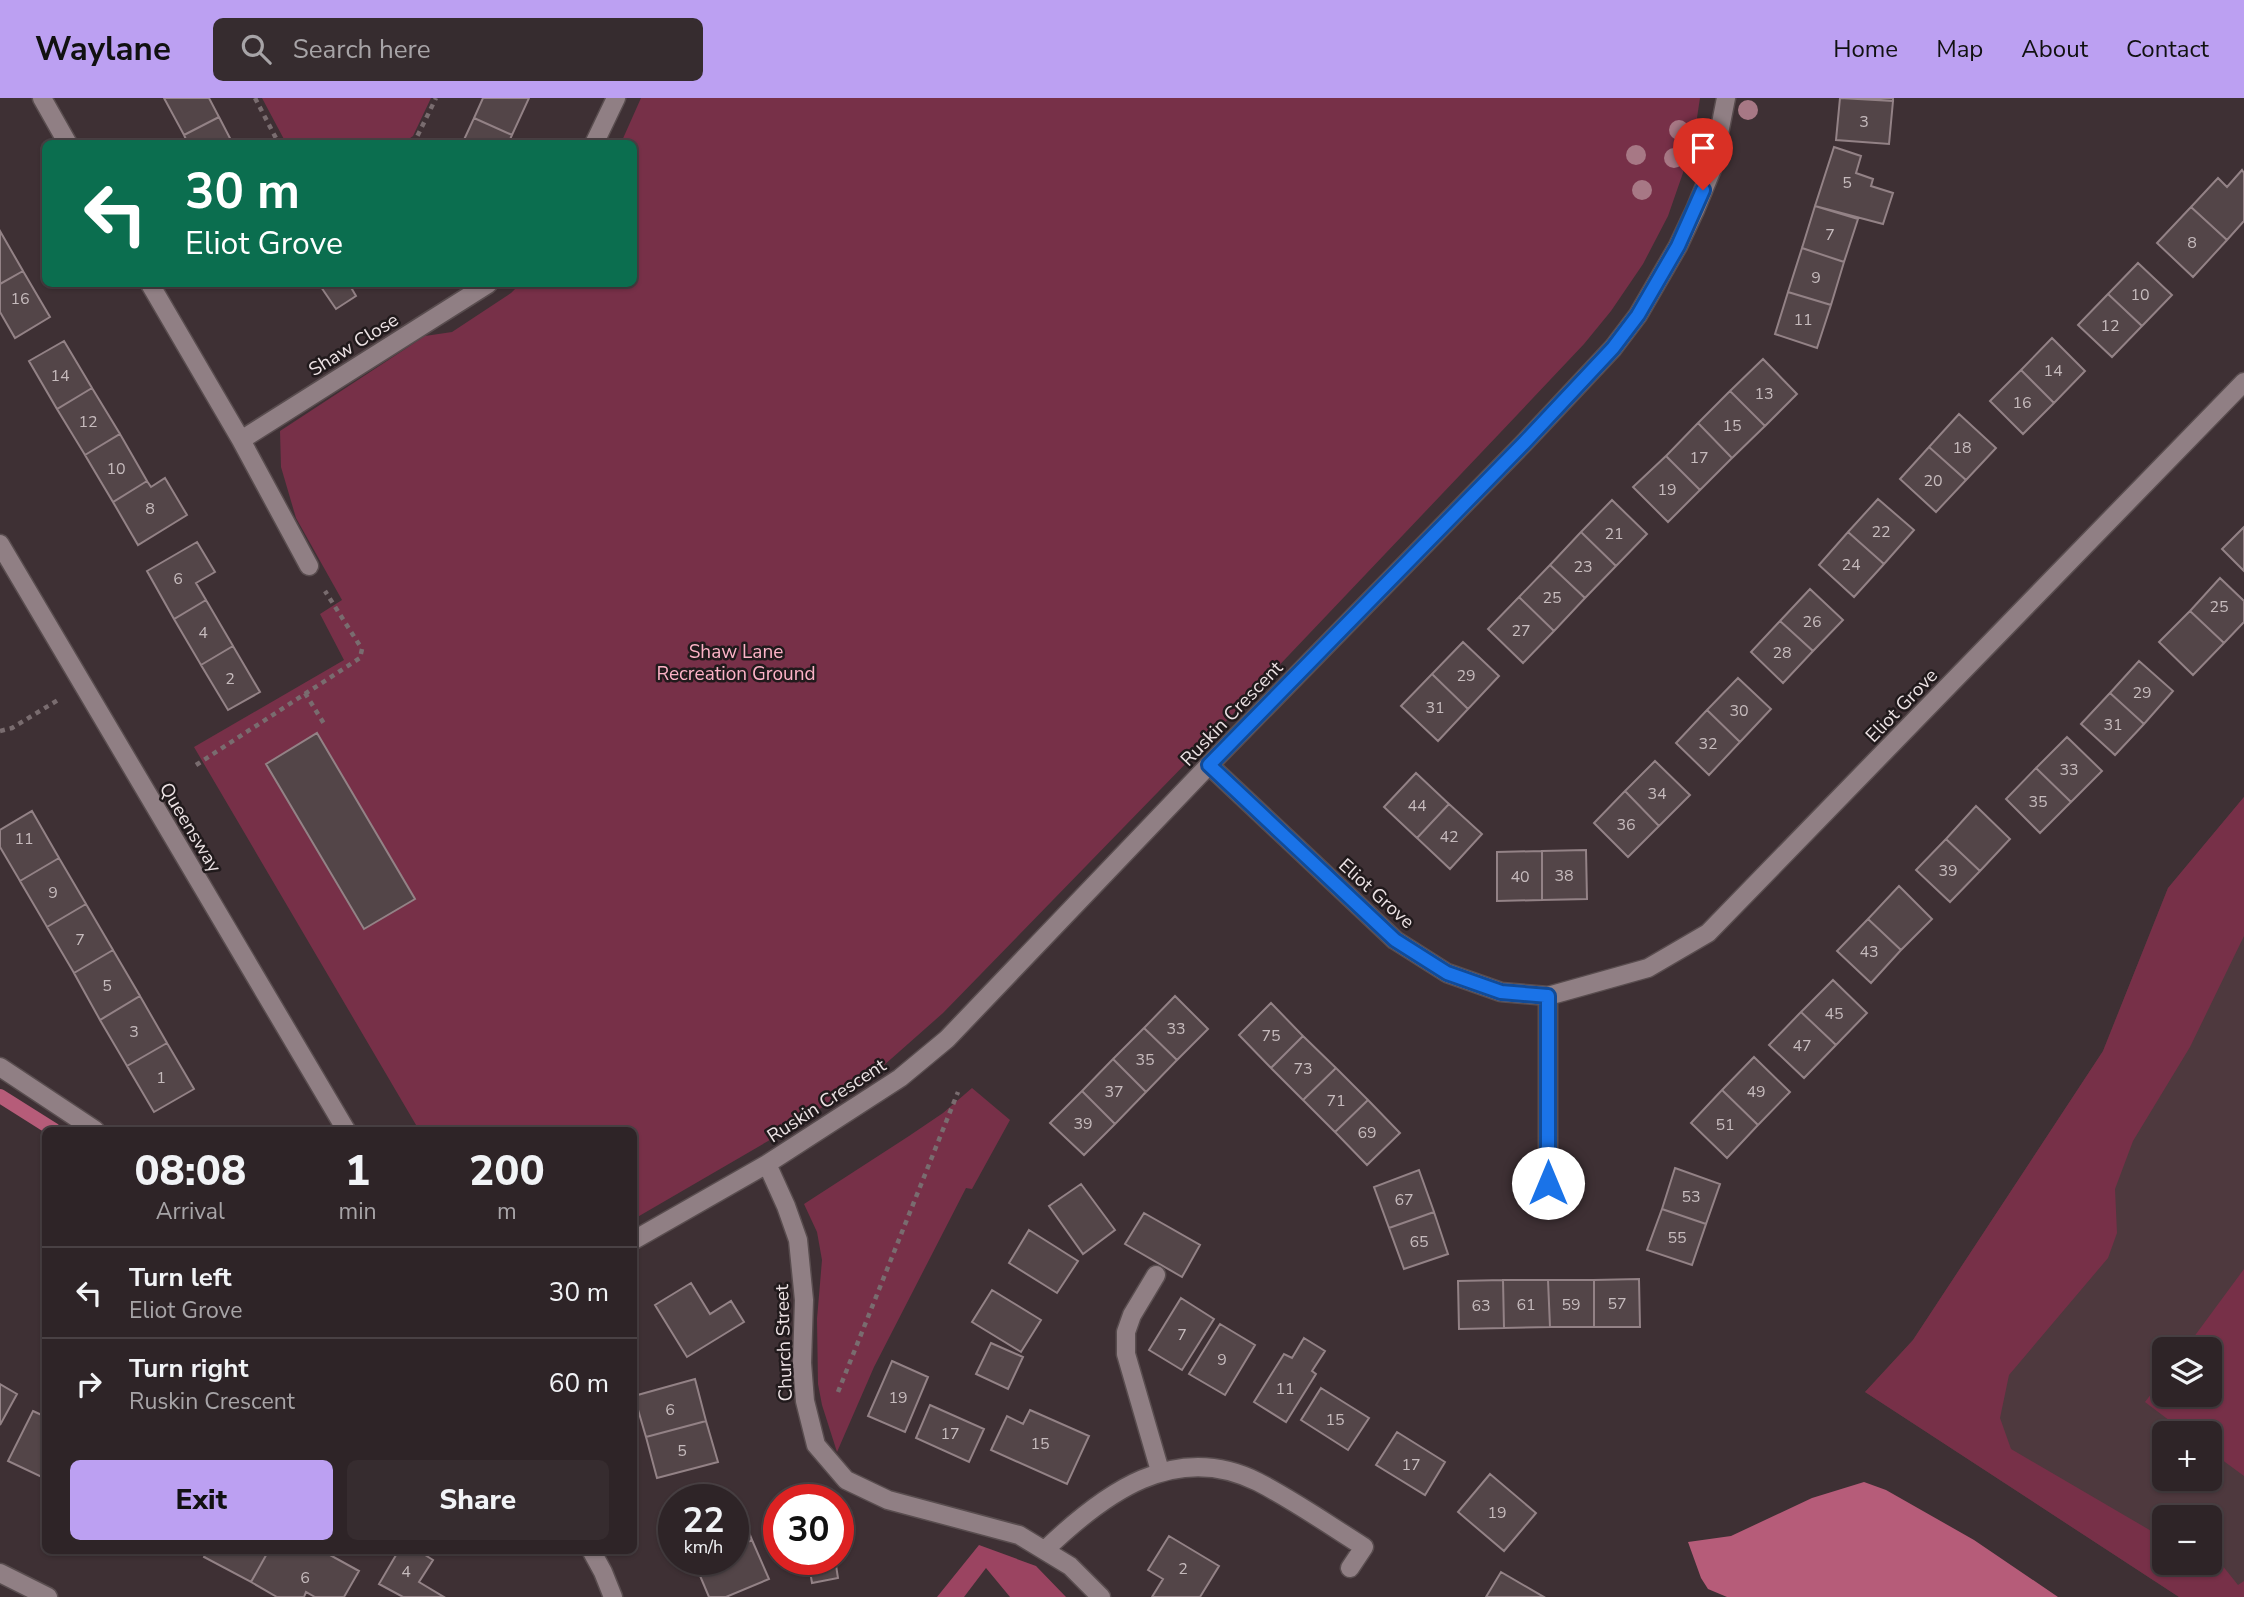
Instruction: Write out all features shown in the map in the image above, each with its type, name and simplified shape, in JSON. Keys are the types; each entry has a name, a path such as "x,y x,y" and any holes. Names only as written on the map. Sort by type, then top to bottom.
{"street":[{"path":"42,98 66,140"},
{"path":"596,140 616,98"},
{"name":"Ruskin Crescent","path":"637,1238 767,1164 901,1078 947,1039 1209,765 1514,453 1613,348 1638,315 1678,246 1712,169 1726,98"},
{"path":"152,287 241,440 309,566"},
{"name":"Shaw Close","path":"241,440 483,287"},
{"name":"Eliot Grove","path":"1209,765 1395,940 1447,973 1501,992 1548,996 1648,968 1708,933 2244,382"},
{"name":"Queensway","path":"0,544 344,1127"},
{"path":"1548,996 1548,1183"},
{"path":"0,1068 89,1127"},
{"name":"Church Street","path":"767,1164 798,1240 804,1300 802,1363 805,1401 816,1445 846,1480 888,1500 1018,1535 1070,1566 1101,1597"},
{"path":"1156,1275 1132,1315 1126,1332 1126,1354 1160,1471"},
{"path":"1045,1550 1076,1520 1112,1495 1160,1471 1199,1466 1257,1481 1364,1546 1350,1568"},
{"path":"594,1554 613,1597"},
{"path":"0,1573 48,1597"}],"path":[{"path":"255,98 277,140"},
{"path":"415,140 436,98"},
{"path":"196,765 360,658 362,649 309,566"},
{"path":"0,731 12,728 82,685"},
{"path":"304,693 326,727"},
{"path":"837,1394 958,1092"}],"shaded area":[{"path":"2244,797 2244,1597 2179,1597 1865,1392 1913,1340 2103,1051 2168,888"},
{"path":"1864,1482 1886,1490 1974,1540 2058,1597 1727,1597 1708,1589 1701,1578 1688,1542 1731,1536 1812,1498"},
{"path":"979,1545 1036,1566 1066,1597 1010,1597 986,1568 964,1597 937,1597"}],"green space":[{"path":"262,98 431,98 413,136 408,140 284,140"},
{"name":"Shaw Lane Recreation Ground","path":"641,98 1700,98 1693,144 1668,216 1643,264 1611,311 1584,344 1194,755 943,1013 874,1074 782,1133 637,1217 637,1127 417,1127 194,747 344,660 320,614 342,600 296,518 281,467 280,431 425,336 452,332 517,287 637,287 637,140 622,140"},
{"path":"2244,797 2244,936 2190,1047 2133,1141 2115,1189 2117,1233 2108,1258 2009,1375 2000,1418 2011,1449 2152,1531 2152,1575 2222,1575 2222,1565 2238,1585 2244,1581 2244,1597 2179,1597 1865,1392 1913,1340 2103,1051 2168,888"},
{"path":"972,1088 1010,1120 972,1189 966,1188 874,1367 837,1452 818,1384 817,1319 822,1260 817,1232 804,1204 943,1113"},
{"path":"2244,1269 2244,1476 2222,1460 2222,1421 2170,1421 2145,1402 2152,1393 2152,1407 2222,1407 2222,1337 2194,1337"}],"building":[{"path":"164,98 209,98 219,117 184,135"},
{"path":"483,98 529,98 512,135 474,118"},
{"path":"1840,98 1893,101 1889,144 1836,140"},
{"path":"1856,98 1893,98 1893,101"},
{"path":"219,117 231,140 186,140 184,135"},
{"path":"474,118 512,135 510,140 464,140"},
{"path":"1834,147 1861,156 1856,173 1873,179 1871,186 1893,193 1883,224 1815,206"},
{"path":"2242,170 2244,221 2227,240 2191,207 2218,178 2227,187"},
{"path":"1815,206 1858,219 1844,262 1802,248"},
{"path":"2191,207 2227,240 2193,277 2157,243"},
{"path":"0,231 23,271 0,284"},
{"path":"1802,248 1844,262 1831,305 1788,292"},
{"path":"2138,263 2172,295 2142,326 2108,294"},
{"path":"23,271 50,317 15,338 0,312 0,284"},
{"path":"321,287 351,287 356,296 336,309"},
{"path":"1788,292 1831,305 1817,348 1775,334"},
{"path":"2108,294 2142,326 2112,357 2078,325"},
{"path":"2052,338 2085,371 2054,403 2021,370"},
{"path":"64,341 92,388 57,409 29,361"},
{"path":"1763,359 1797,394 1765,426 1730,391"},
{"path":"2021,370 2054,403 2023,434 1990,401"},
{"path":"92,388 120,434 85,455 57,409"},
{"path":"1730,391 1765,426 1732,458 1698,423"},
{"path":"1959,414 1996,448 1966,480 1929,447"},
{"path":"1698,423 1732,458 1700,490 1666,456"},
{"path":"120,434 147,481 113,502 85,455"},
{"path":"1929,447 1966,480 1936,512 1900,479"},
{"path":"1666,456 1700,490 1668,522 1633,487"},
{"path":"165,478 187,515 138,545 113,502 147,481 151,487"},
{"path":"1878,499 1914,530 1884,564 1848,532"},
{"path":"1612,500 1647,534 1616,566 1581,532"},
{"path":"2244,527 2244,571 2222,549"},
{"path":"1581,532 1616,566 1585,598 1550,565"},
{"path":"1848,532 1884,564 1854,597 1819,565"},
{"path":"197,542 215,572 196,583 206,600 174,619 147,571"},
{"path":"1550,565 1585,598 1554,631 1519,597"},
{"path":"2220,578 2244,601 2244,622 2224,643 2190,611"},
{"path":"1810,589 1843,620 1813,651 1780,621"},
{"path":"1519,597 1554,631 1523,663 1488,629"},
{"path":"206,600 233,646 201,665 174,619"},
{"path":"2190,611 2224,643 2193,675 2159,642"},
{"path":"1780,621 1813,651 1783,683 1751,652"},
{"path":"1463,642 1499,676 1468,709 1432,674"},
{"path":"233,646 260,692 228,710 201,665"},
{"path":"2139,661 2173,691 2144,724 2110,693"},
{"path":"1432,674 1468,709 1438,741 1401,706"},
{"path":"1738,678 1771,709 1740,742 1707,710"},
{"path":"2110,693 2144,724 2115,755 2081,724"},
{"path":"1707,710 1740,742 1709,775 1676,743"},
{"path":"317,733 415,899 364,929 266,764"},
{"path":"2067,737 2102,771 2071,802 2036,768"},
{"path":"1655,761 1690,795 1659,826 1625,791"},
{"path":"2036,768 2071,802 2040,833 2006,799"},
{"path":"1416,773 1449,804 1417,838 1384,807"},
{"path":"1625,791 1659,826 1628,857 1594,823"},
{"path":"1449,804 1482,834 1450,869 1417,838"},
{"path":"1976,806 2010,839 1980,871 1946,839"},
{"path":"32,811 59,858 20,881 0,847 0,830"},
{"path":"1946,839 1980,871 1950,902 1916,870"},
{"path":"1586,850 1587,899 1542,900 1542,851"},
{"path":"1542,851 1542,900 1497,901 1497,852"},
{"path":"59,858 86,904 47,927 20,881"},
{"path":"1899,886 1932,919 1901,950 1868,919"},
{"path":"86,904 113,950 74,973 47,927"},
{"path":"1868,919 1901,950 1871,983 1837,951"},
{"path":"113,950 140,996 100,1020 74,973"},
{"path":"1833,980 1867,1013 1836,1045 1801,1012"},
{"path":"140,996 167,1043 127,1066 100,1020"},
{"path":"1175,996 1208,1029 1177,1060 1144,1028"},
{"path":"1271,1003 1303,1036 1271,1068 1239,1035"},
{"path":"1801,1012 1836,1045 1804,1078 1769,1045"},
{"path":"1144,1028 1177,1060 1146,1092 1113,1059"},
{"path":"1303,1036 1336,1068 1303,1100 1271,1068"},
{"path":"167,1043 194,1089 154,1112 127,1066"},
{"path":"1754,1057 1790,1092 1758,1125 1722,1090"},
{"path":"1113,1059 1146,1092 1115,1124 1082,1091"},
{"path":"1336,1068 1368,1100 1335,1132 1303,1100"},
{"path":"1722,1090 1758,1125 1727,1158 1691,1123"},
{"path":"1082,1091 1115,1124 1084,1155 1050,1123"},
{"path":"1368,1100 1400,1133 1367,1165 1335,1132"},
{"path":"1675,1168 1720,1184 1706,1224 1662,1209"},
{"path":"1419,1170 1434,1212 1389,1228 1374,1187"},
{"path":"1081,1184 1115,1230 1083,1254 1049,1206"},
{"path":"1662,1209 1706,1224 1692,1265 1647,1250"},
{"path":"1434,1212 1448,1254 1404,1269 1389,1228"},
{"path":"1144,1213 1200,1245 1182,1277 1125,1244"},
{"path":"1029,1230 1078,1261 1057,1293 1009,1263"},
{"path":"1639,1279 1640,1327 1594,1327 1594,1280"},
{"path":"1503,1280 1504,1328 1459,1329 1458,1281"},
{"path":"1503,1280 1548,1280 1550,1327 1504,1328"},
{"path":"1548,1280 1594,1280 1594,1327 1550,1327"},
{"path":"691,1283 710,1314 731,1301 744,1322 687,1357 655,1305"},
{"path":"992,1290 1041,1320 1021,1352 972,1322"},
{"path":"1181,1298 1214,1319 1182,1370 1149,1350"},
{"path":"1220,1324 1255,1345 1225,1395 1189,1374"},
{"path":"1304,1338 1325,1351 1312,1371 1316,1374 1286,1422 1254,1402 1284,1354 1292,1358"},
{"path":"991,1343 1023,1357 1008,1389 976,1374"},
{"path":"892,1361 928,1377 905,1432 868,1416"},
{"path":"695,1379 706,1421 646,1437 637,1406 637,1395"},
{"path":"0,1384 17,1394 0,1425"},
{"path":"1321,1388 1369,1418 1348,1450 1301,1420"},
{"path":"930,1405 984,1429 969,1462 916,1438"},
{"path":"1030,1410 1089,1436 1067,1484 991,1450 1007,1416 1023,1424"},
{"path":"33,1411 42,1415 42,1477 8,1461"},
{"path":"706,1421 718,1462 657,1478 646,1437"},
{"path":"1397,1432 1445,1462 1425,1495 1376,1465"},
{"path":"1490,1474 1536,1513 1504,1551 1458,1512"},
{"path":"1169,1536 1219,1566 1200,1597 1152,1597 1163,1579 1148,1570"},
{"path":"752,1540 763,1565 763,1575 767,1575 769,1579 726,1597 709,1597 700,1575 749,1575 749,1541"},
{"path":"205,1554 267,1554 251,1582 204,1557"},
{"path":"267,1554 328,1554 359,1571 344,1597 315,1597 306,1592 304,1597 277,1597 251,1582"},
{"path":"397,1554 423,1554 433,1560 419,1582 444,1597 403,1597 379,1584"},
{"path":"1501,1572 1544,1597 1486,1597"},
{"path":"811,1575 838,1575 838,1578 812,1583"}],"waterway":[{"path":"0,1096 49,1127"}],"route":[{"path":"1548,1183 1548,996 1501,992 1447,973 1395,940 1209,765 1524,443 1613,348 1638,315 1678,246 1703,190"}]}
